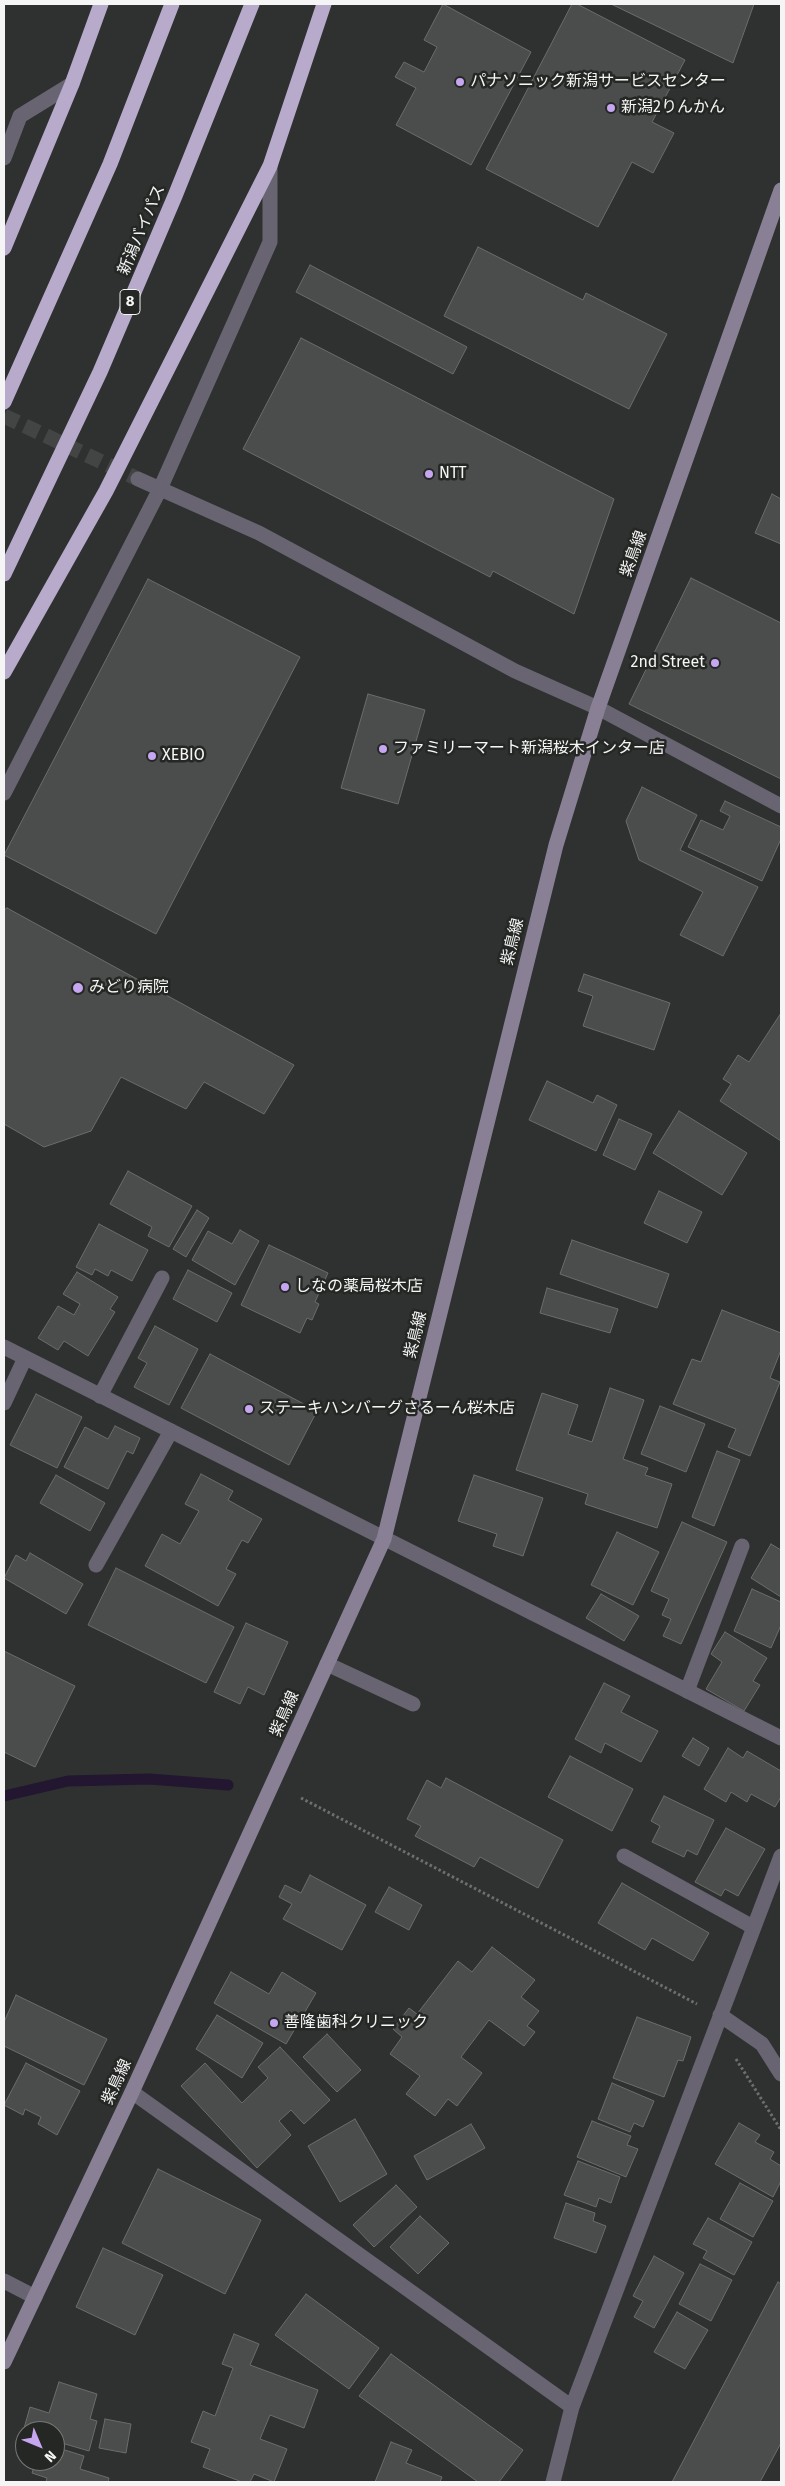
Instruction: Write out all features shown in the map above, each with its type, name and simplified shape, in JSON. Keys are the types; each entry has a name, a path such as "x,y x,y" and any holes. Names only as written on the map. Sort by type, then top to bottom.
{"highway":[{"path":"4,248 72,84 101,4"},
{"path":"4,402 110,164 172,4"},
{"name":"新潟バイパス","path":"4,574 100,372 246,24 252,4"},
{"path":"4,672 106,491 270,166 316,28 326,4"}],"street":[{"path":"4,158 20,116 72,84"},
{"path":"4,793 160,489 270,242 270,166"},
{"name":"紫鳥線","path":"4,2362 132,2092 384,1539 553,855 598,708 781,190"},
{"path":"138,479 259,533 515,671 598,708 781,806"},
{"path":"100,1396 162,1278"},
{"path":"4,1347 781,1738"},
{"path":"4,1403 26,1358"},
{"path":"96,1566 171,1431"},
{"path":"687,1691 742,1546"},
{"path":"327,1664 413,1704"},
{"path":"624,1856 753,1927"},
{"path":"553,2482 572,2406 781,1856"},
{"path":"718,2022 762,2044 781,2074"},
{"path":"132,2092 572,2406"},
{"path":"4,2281 35,2297"}],"path":[{"path":"302,1798 703,2007 718,2022 781,2130"}],"building":[{"name":"パナソニック新潟サービスセンター","path":"443,4 531,52 471,165 396,125 416,88 395,77 404,62 424,72 437,47 424,40"},
{"path":"572,4 577,4 685,60 652,122 674,133 653,173 632,162 598,227 486,169"},
{"path":"611,4 754,4 733,63"},
{"path":"478,247 583,300 586,293 667,334 629,409 444,316"},
{"path":"310,265 467,347 453,374 296,292"},
{"name":"NTT","path":"301,338 614,499 574,614 493,571 490,577 243,449"},
{"path":"772,494 781,499 781,544 755,533"},
{"name":"2nd Street","path":"691,578 781,623 781,779 629,704"},
{"name":"XEBIO","path":"148,579 300,657 156,934 4,855"},
{"name":"ファミリーマート新潟桜木インター店","path":"368,694 425,710 398,804 341,788"},
{"path":"642,787 697,815 680,850 758,887 723,956 680,935 703,892 639,860 626,821"},
{"path":"725,801 781,827 781,839 762,881 688,847 701,820 723,830 730,816 720,811"},
{"name":"みどり病院","path":"7,908 294,1065 264,1114 204,1082 186,1109 121,1077 91,1131 44,1147 4,1124 4,910"},
{"path":"584,974 670,1003 654,1050 583,1026 593,996 578,991"},
{"path":"781,1013 781,1141 720,1101 731,1084 723,1079 738,1055 749,1062"},
{"path":"547,1081 593,1103 597,1095 617,1105 596,1151 529,1120"},
{"path":"679,1111 747,1153 722,1195 653,1153"},
{"path":"619,1119 652,1134 635,1170 603,1155"},
{"path":"128,1171 192,1206 169,1247 148,1236 152,1227 110,1204"},
{"path":"659,1191 702,1212 687,1243 644,1223"},
{"path":"197,1210 209,1218 186,1257 173,1249"},
{"path":"99,1224 148,1250 132,1281 111,1270 108,1276 95,1269 92,1275 76,1267"},
{"path":"240,1230 259,1241 235,1285 192,1260 208,1231 232,1244"},
{"path":"572,1240 669,1274 657,1308 560,1274"},
{"name":"しなの薬局桜木店","path":"269,1245 328,1273 315,1302 319,1304 312,1320 307,1318 300,1333 241,1305"},
{"path":"188,1270 232,1293 217,1322 173,1299"},
{"path":"77,1272 118,1297 110,1309 115,1312 88,1356 64,1341 58,1350 38,1338 58,1306 74,1315 80,1304 63,1294"},
{"path":"547,1288 618,1309 610,1333 540,1313"},
{"path":"722,1310 781,1333 781,1350 770,1378 780,1382 750,1456 728,1447 736,1429 673,1404 692,1359 701,1362"},
{"path":"155,1326 198,1349 169,1405 134,1387 147,1363 138,1358"},
{"name":"ステーキハンバーグさるーん桜木店","path":"210,1354 317,1411 289,1465 181,1408"},
{"path":"610,1388 644,1400 623,1459 648,1468 645,1475 672,1484 657,1528 585,1504 588,1494 516,1470 542,1393 578,1405 568,1434 592,1442"},
{"path":"36,1394 82,1417 57,1468 10,1445"},
{"path":"660,1406 705,1424 686,1472 641,1454"},
{"path":"115,1426 140,1438 133,1454 127,1451 108,1489 64,1467 85,1427 108,1439"},
{"path":"717,1451 740,1460 714,1526 692,1517"},
{"path":"201,1474 233,1491 228,1500 262,1519 248,1543 242,1540 226,1569 236,1574 218,1606 145,1566 162,1534 180,1544 199,1511 185,1504"},
{"path":"56,1475 105,1503 90,1531 40,1503"},
{"path":"474,1475 543,1498 523,1556 493,1546 497,1534 458,1521"},
{"path":"682,1522 727,1542 681,1644 663,1636 671,1619 662,1615 669,1599 651,1591"},
{"path":"617,1532 659,1552 633,1605 591,1585"},
{"path":"771,1544 781,1550 781,1597 751,1578"},
{"path":"30,1553 83,1584 66,1614 4,1578 16,1555 26,1561"},
{"path":"116,1568 234,1627 206,1683 88,1625"},
{"path":"752,1589 781,1602 781,1625 771,1648 734,1631"},
{"path":"601,1594 639,1616 624,1641 586,1618"},
{"path":"246,1623 288,1642 264,1695 248,1687 240,1704 214,1692"},
{"path":"725,1632 767,1658 753,1681 760,1685 744,1711 706,1689 722,1662 711,1654"},
{"path":"4,1651 75,1686 35,1767 4,1752"},
{"path":"604,1683 630,1696 621,1712 658,1731 641,1762 605,1743 601,1753 575,1739"},
{"path":"693,1738 709,1748 699,1766 682,1756"},
{"path":"728,1748 743,1758 747,1751 781,1771 781,1797 775,1807 751,1794 747,1802 731,1792 726,1802 704,1789"},
{"path":"570,1756 633,1789 612,1831 548,1797"},
{"path":"446,1778 563,1840 538,1888 480,1857 474,1867 415,1836 421,1826 407,1819 427,1780 441,1788"},
{"path":"664,1796 714,1820 697,1855 687,1850 684,1857 652,1842 660,1826 651,1821"},
{"path":"726,1828 765,1849 738,1896 725,1889 721,1896 695,1882"},
{"path":"310,1875 366,1905 342,1950 283,1919 292,1904 279,1897 285,1885 301,1893"},
{"path":"622,1883 709,1933 693,1961 652,1938 645,1950 598,1923"},
{"path":"389,1887 422,1905 409,1930 375,1912"},
{"path":"492,1947 535,1980 521,1997 539,2011 527,2026 535,2032 524,2046 489,2020 461,2057 482,2073 457,2106 448,2099 435,2116 406,2094 420,2076 390,2054 402,2037 393,2029 409,2008 417,2014 458,1961 472,1972"},
{"name":"善隆歯科クリニック","path":"231,1972 269,1994 282,1972 316,1993 286,2044 214,2003"},
{"path":"16,1995 107,2039 84,2085 4,2046 4,2022"},
{"path":"217,2015 263,2043 242,2078 196,2049"},
{"path":"637,2017 691,2037 683,2061 678,2060 664,2097 613,2078"},
{"path":"327,2034 361,2070 337,2092 303,2057"},
{"path":"280,2047 330,2100 304,2124 291,2110 279,2121 291,2135 257,2168 181,2086 205,2063 242,2103 268,2078 258,2067"},
{"path":"26,2063 80,2091 57,2135 38,2124 41,2117 25,2109 23,2115 4,2105"},
{"path":"612,2083 654,2101 643,2127 634,2123 630,2132 598,2119"},
{"path":"355,2119 387,2174 340,2202 308,2146"},
{"path":"592,2121 631,2136 627,2145 638,2149 626,2177 577,2157"},
{"path":"739,2123 760,2135 755,2142 774,2152 770,2159 781,2166 781,2181 773,2197 715,2164"},
{"path":"471,2124 485,2148 427,2180 414,2156"},
{"path":"578,2161 620,2177 611,2203 599,2198 596,2207 564,2195"},
{"path":"158,2169 261,2220 225,2294 122,2243"},
{"path":"740,2183 773,2201 753,2237 720,2219"},
{"path":"396,2185 417,2207 374,2247 353,2225"},
{"path":"566,2203 595,2213 593,2221 606,2226 596,2253 554,2238"},
{"path":"420,2216 449,2243 418,2274 390,2247"},
{"path":"708,2218 752,2242 734,2275 703,2258 707,2251 693,2244"},
{"path":"103,2248 163,2275 135,2335 76,2307"},
{"path":"654,2256 684,2273 654,2328 634,2317 643,2301 633,2296"},
{"path":"700,2264 732,2280 711,2321 679,2304"},
{"path":"778,2282 781,2284 781,2443 760,2482 672,2482"},
{"path":"306,2294 379,2348 349,2389 275,2335"},
{"path":"677,2312 708,2330 685,2369 654,2352"},
{"path":"234,2334 259,2344 250,2365 318,2390 304,2428 270,2415 260,2439 287,2449 274,2482 254,2474 250,2482 242,2482 203,2467 210,2449 191,2442 203,2411 215,2416 233,2368 222,2364"},
{"path":"391,2354 523,2450 499,2482 478,2482 359,2396"},
{"path":"59,2382 97,2394 90,2419 97,2421 89,2451 65,2444 65,2421 26,2421 30,2407 49,2413"},
{"path":"105,2419 131,2424 126,2453 99,2448"},
{"path":"391,2442 412,2450 406,2463 442,2477 440,2482 375,2482"},
{"path":"65,2450 84,2456 80,2469 109,2478 108,2482 46,2482 47,2478 32,2473 33,2471 65,2471"}],"waterway":[{"path":"4,1796 68,1781 149,1779 228,1785"}],"tunnel":[{"path":"4,416 138,479"}],"place":[{"name":"パナソニック新潟サービスセンター","path":"460,82"},
{"name":"新潟2りんかん","path":"611,108"},
{"name":"NTT","path":"429,474"},
{"name":"2nd Street","path":"715,663"},
{"name":"ファミリーマート新潟桜木インター店","path":"383,749"},
{"name":"XEBIO","path":"152,756"},
{"name":"みどり病院","path":"78,988"},
{"name":"しなの薬局桜木店","path":"285,1287"},
{"name":"ステーキハンバーグさるーん桜木店","path":"249,1409"},
{"name":"善隆歯科クリニック","path":"274,2023"}]}
